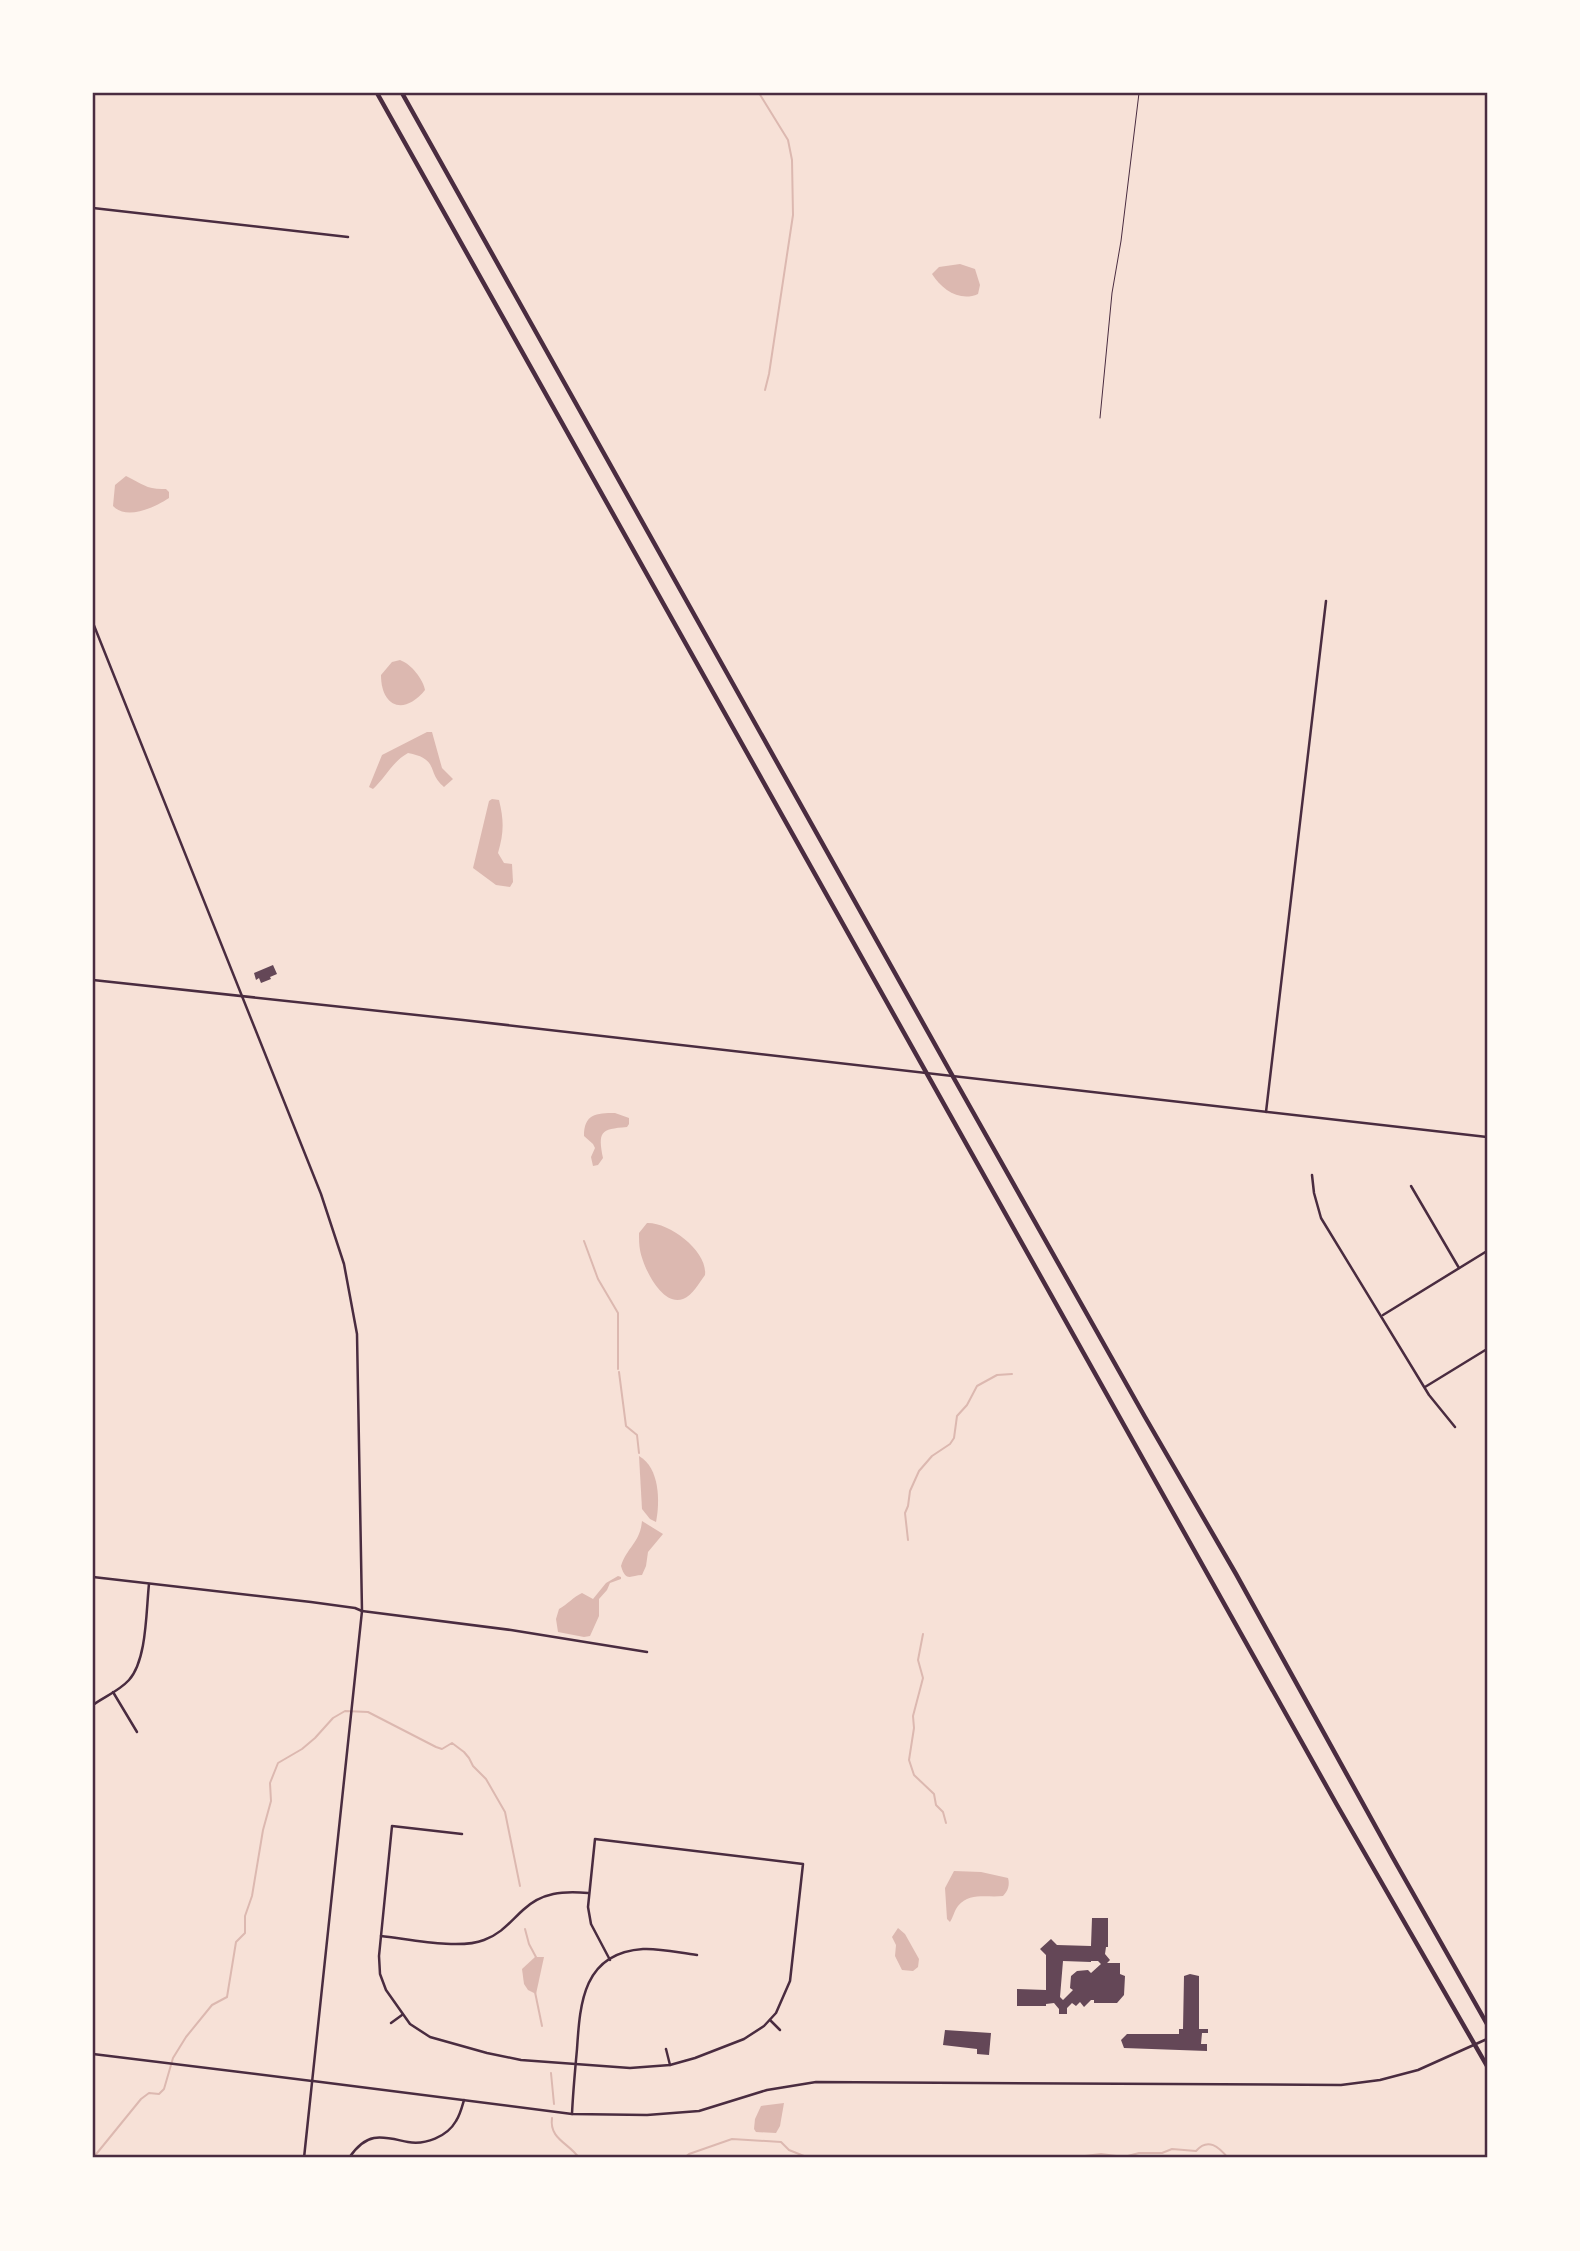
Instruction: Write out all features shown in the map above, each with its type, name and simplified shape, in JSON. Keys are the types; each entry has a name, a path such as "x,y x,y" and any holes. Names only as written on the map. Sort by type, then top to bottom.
{"highway":[{"path":"377,93 1337,1805 1487,2066"},
{"path":"401,93 962,1094 1255,1607 1392,1858 1487,2024"}],"street":[{"path":"93,208 348,237"},
{"path":"1266,1112 1326,601"},
{"path":"93,623 321,1194 350,1287 358,1360 362,1611 304,2158"},
{"path":"93,980 1487,1137"},
{"path":"1312,1175 1321,1218 1424,1387 1455,1427"},
{"path":"1411,1186 1459,1268"},
{"path":"1382,1316 1487,1251"},
{"path":"1424,1387 1487,1349"},
{"path":"93,1577 311,1602 647,1652"},
{"path":"93,1705 128,1682 140,1660 149,1584"},
{"path":"113,1692 137,1732"},
{"path":"462,1834 392,1826 379,1956 380,1974 386,1990 414,2027 440,2041 506,2058 630,2068 670,2065 744,2039 771,2020 783,2001 790,1982 803,1864 595,1839 588,1907 591,1924 610,1960"},
{"path":"381,1936 460,1944 478,1942 501,1932 524,1909 539,1899 564,1891 588,1893"},
{"path":"572,2114 582,1998 595,1974 621,1954 644,1949 697,1955"},
{"path":"391,2023 402,2014"},
{"path":"771,2020 780,2029"},
{"path":"93,2054 572,2114 647,2115 699,2111 774,2089 824,2082 1341,2085 1397,2076 1454,2055 1487,2039"},
{"path":"666,2049 670,2065"},
{"path":"349,2158 356,2148 372,2138 412,2143 442,2136 456,2123 464,2100"}],"lane":[{"path":"1100,418 1112,293 1139,93"}],"shaded area":[{"path":"960,264 975,269 980,285 978,294 965,297 952,293 932,274 939,267"},
{"path":"126,476 149,487 166,489 169,498 141,511 119,510 113,506 115,485"},
{"path":"400,660 416,672 425,690 417,698 402,705 389,701 382,686 381,675 392,662"},
{"path":"432,732 442,768 453,779 444,787 429,762 408,753 373,789 369,787 382,755"},
{"path":"499,800 501,807 502,833 498,853 504,863 512,864 513,882 510,887 496,885 473,868 489,801"},
{"path":"615,1113 629,1118 629,1124 603,1134 603,1158 598,1165 593,1166 591,1157 595,1148 584,1136 586,1123 597,1114"},
{"path":"647,1223 666,1227 676,1233 694,1248 700,1257 705,1275 687,1297 675,1300 668,1297 655,1284 645,1266 639,1233"},
{"path":"639,1456 646,1461 655,1477 658,1495 656,1522 642,1509"},
{"path":"642,1521 663,1534 648,1552 642,1575 629,1577 621,1566 639,1535"},
{"path":"618,1576 621,1579 610,1583 599,1599 599,1616 590,1636 558,1632 556,1619 559,1609 582,1593 593,1599 606,1583"},
{"path":"954,1871 981,1872 1008,1878 1008,1888 1003,1896 968,1899 957,1908 950,1922 947,1919 945,1888"},
{"path":"898,1928 905,1934 919,1959 918,1967 913,1971 902,1970 895,1956 896,1945 892,1937"},
{"path":"535,1957 544,1957 536,1994 524,1984 522,1969"},
{"path":"784,2103 776,2133 756,2132 755,2119 761,2106"}],"building":[{"path":"273,965 277,974 261,983 259,978 256,980 254,973"},
{"path":"1092,1918 1108,1918 1108,1947 1105,1954 1110,1960 1107,1963 1120,1963 1120,1974 1125,1976 1124,1995 1117,2003 1094,2003 1094,2000 1091,2000 1084,2007 1080,2002 1076,2006 1072,2003 1067,2008 1067,2014 1059,2014 1054,2003 1046,2006 1017,2006 1017,1989 1046,1990 1046,1955 1040,1949 1051,1939 1057,1945 1091,1946","holes":["1063,1961 1098,1961 1101,1964 1091,1973 1088,1970 1077,1971 1071,1976 1070,1988 1073,1990 1063,2000 1060,1997"]},
{"path":"1184,1976 1199,1976 1199,2029 1208,2029 1208,2033 1202,2033 1201,2044 1207,2044 1207,2051 1124,2048 1121,2040 1127,2034 1179,2034 1179,2029 1183,2029"},
{"path":"945,2030 991,2033 989,2055 977,2054 977,2049 943,2045"}],"waterway":[{"path":"759,93 788,140 792,160 793,215 765,390"},
{"path":"584,1241 598,1279 618,1313 618,1369"},
{"path":"619,1372 626,1426 637,1435 639,1453"},
{"path":"908,1540 905,1513 910,1491 919,1471 932,1456 950,1444 954,1438 957,1416 967,1405 977,1386 997,1375 1012,1374"},
{"path":"923,1634 918,1660 923,1678 913,1716 909,1760 914,1775 934,1794 936,1805 943,1812 946,1823"},
{"path":"93,2158 141,2099 149,2093 159,2094 164,2089 173,2058 186,2037 212,2005 227,1997 236,1942 245,1933 245,1916 252,1896 263,1830 271,1801 270,1783 278,1763 302,1749 333,1718 345,1711 368,1712 436,1747 442,1749 452,1743 464,1752 486,1779 505,1812 520,1886"},
{"path":"525,1929 537,1959"},
{"path":"535,1992 542,2026"},
{"path":"551,2073 554,2104"},
{"path":"552,2118 557,2136 579,2158"},
{"path":"684,2158 732,2139 781,2142 789,2150 809,2158"},
{"path":"1069,2158 1101,2154 1124,2157 1139,2153 1162,2153 1172,2149 1196,2151 1209,2144 1217,2147 1228,2158"},
{"path":"824,2158 835,2158"}]}
